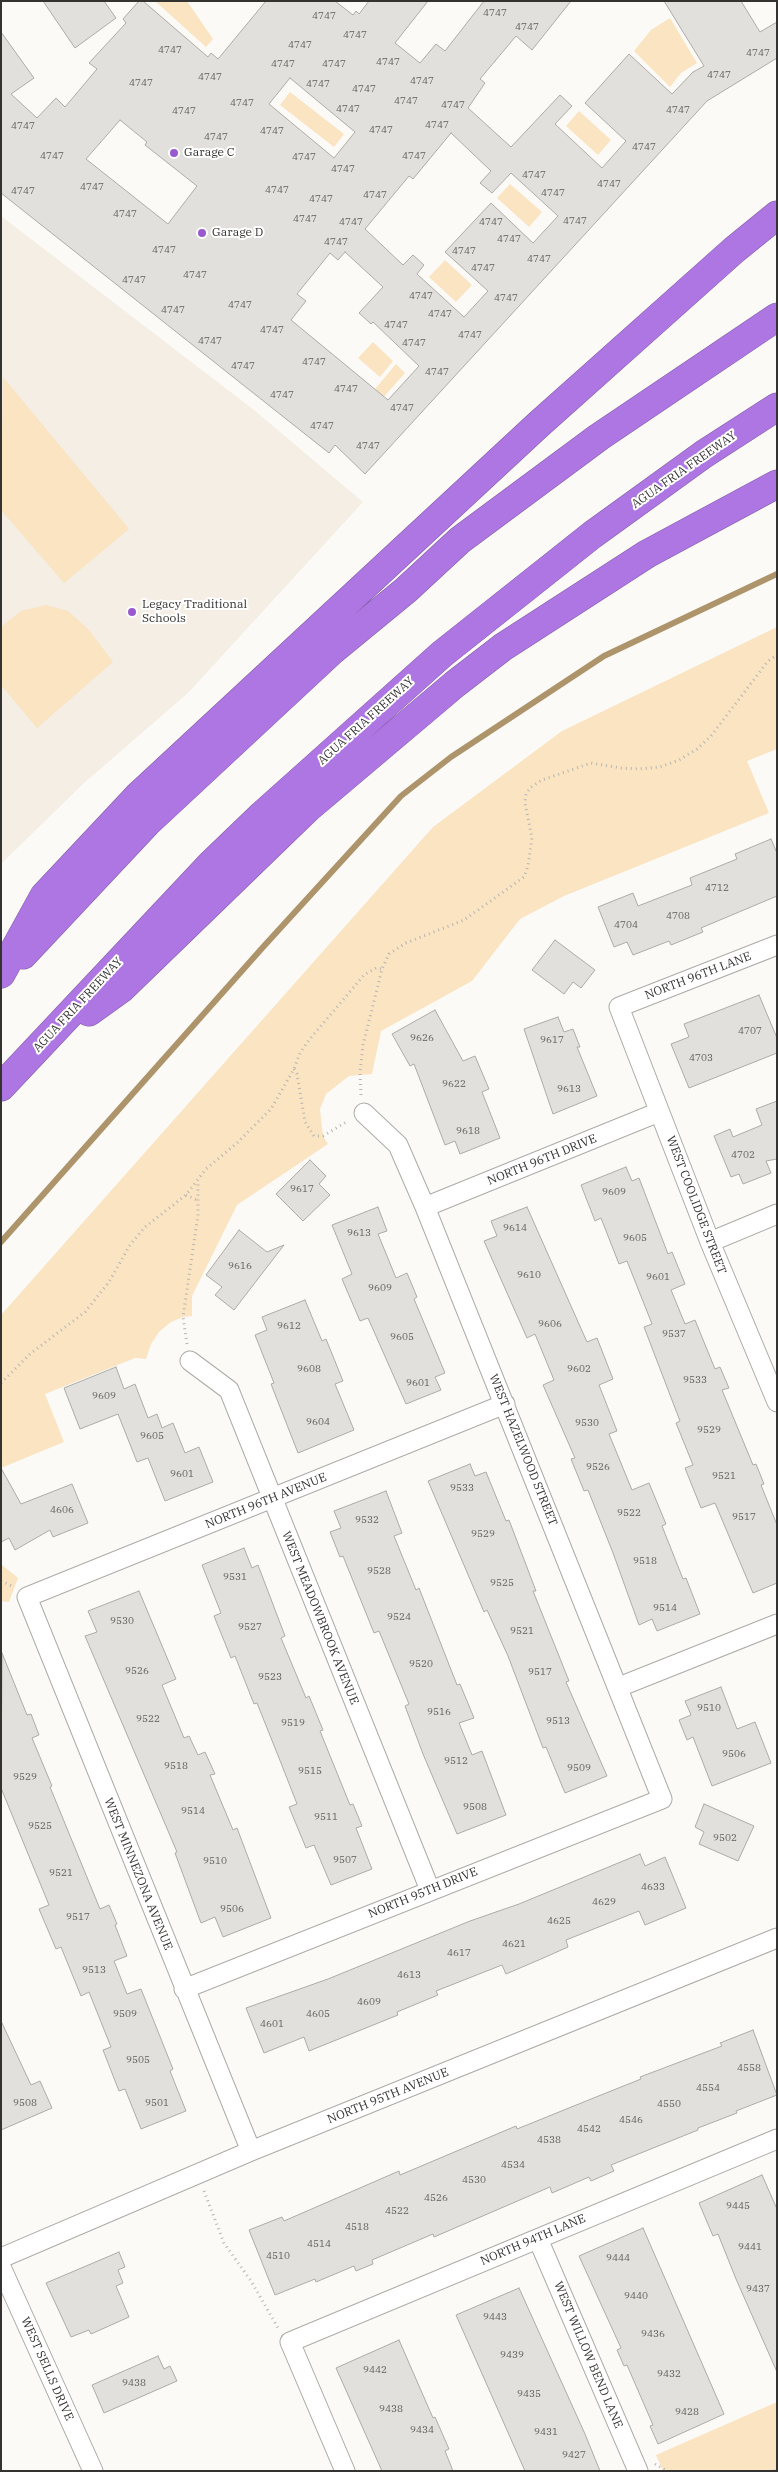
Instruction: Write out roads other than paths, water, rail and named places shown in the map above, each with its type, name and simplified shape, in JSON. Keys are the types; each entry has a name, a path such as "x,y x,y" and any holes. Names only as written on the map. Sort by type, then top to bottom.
{"highway":[{"path":"1,976 44,896 138,796 539,424 734,250 777,215"},
{"path":"1,976 147,823 333,650 406,590 460,540 599,436 777,316"},
{"name":"AGUA FRIA FREEWAY","path":"1,1087 211,864 276,802 442,654 592,535 704,454 777,407"},
{"path":"39,1047 121,989 314,803 406,723 482,663 549,616 647,554 777,484"}],"street":[{"name":"NORTH 96TH LANE","path":"619,1007 777,945"},
{"name":"WEST COOLIDGE STREET","path":"619,1007 710,1242 777,1402"},
{"name":"NORTH 96TH DRIVE","path":"425,1207 659,1112"},
{"name":"WEST HAZELWOOD STREET","path":"364,1113 398,1145 425,1207 619,1687 662,1799"},
{"path":"710,1242 777,1214"},
{"name":"WEST MEADOWBROOK AVENUE","path":"190,1361 229,1390 430,1890"},
{"name":"NORTH 96TH AVENUE","path":"27,1597 505,1404"},
{"name":"WEST MINNEZONA AVENUE","path":"27,1597 251,2151"},
{"path":"619,1687 777,1624"},
{"name":"NORTH 95TH DRIVE","path":"184,1989 662,1799"},
{"name":"NORTH 95TH AVENUE","path":"1,2258 251,2151 777,1938"},
{"name":"NORTH 94TH LANE","path":"345,2471 290,2342 777,2139"},
{"name":"WEST WILLOW BEND LANE","path":"538,2239 638,2471"},
{"name":"WEST SELLS DRIVE","path":"1,2267 93,2471"}],"waterway":[{"path":"1,1242 264,946 401,796 451,757 604,656 777,574"}],"place":[{"name":"Garage C","path":"174,153"},
{"name":"Garage D","path":"202,233"},
{"name":"Legacy Traditional Schools","path":"132,612"}]}
